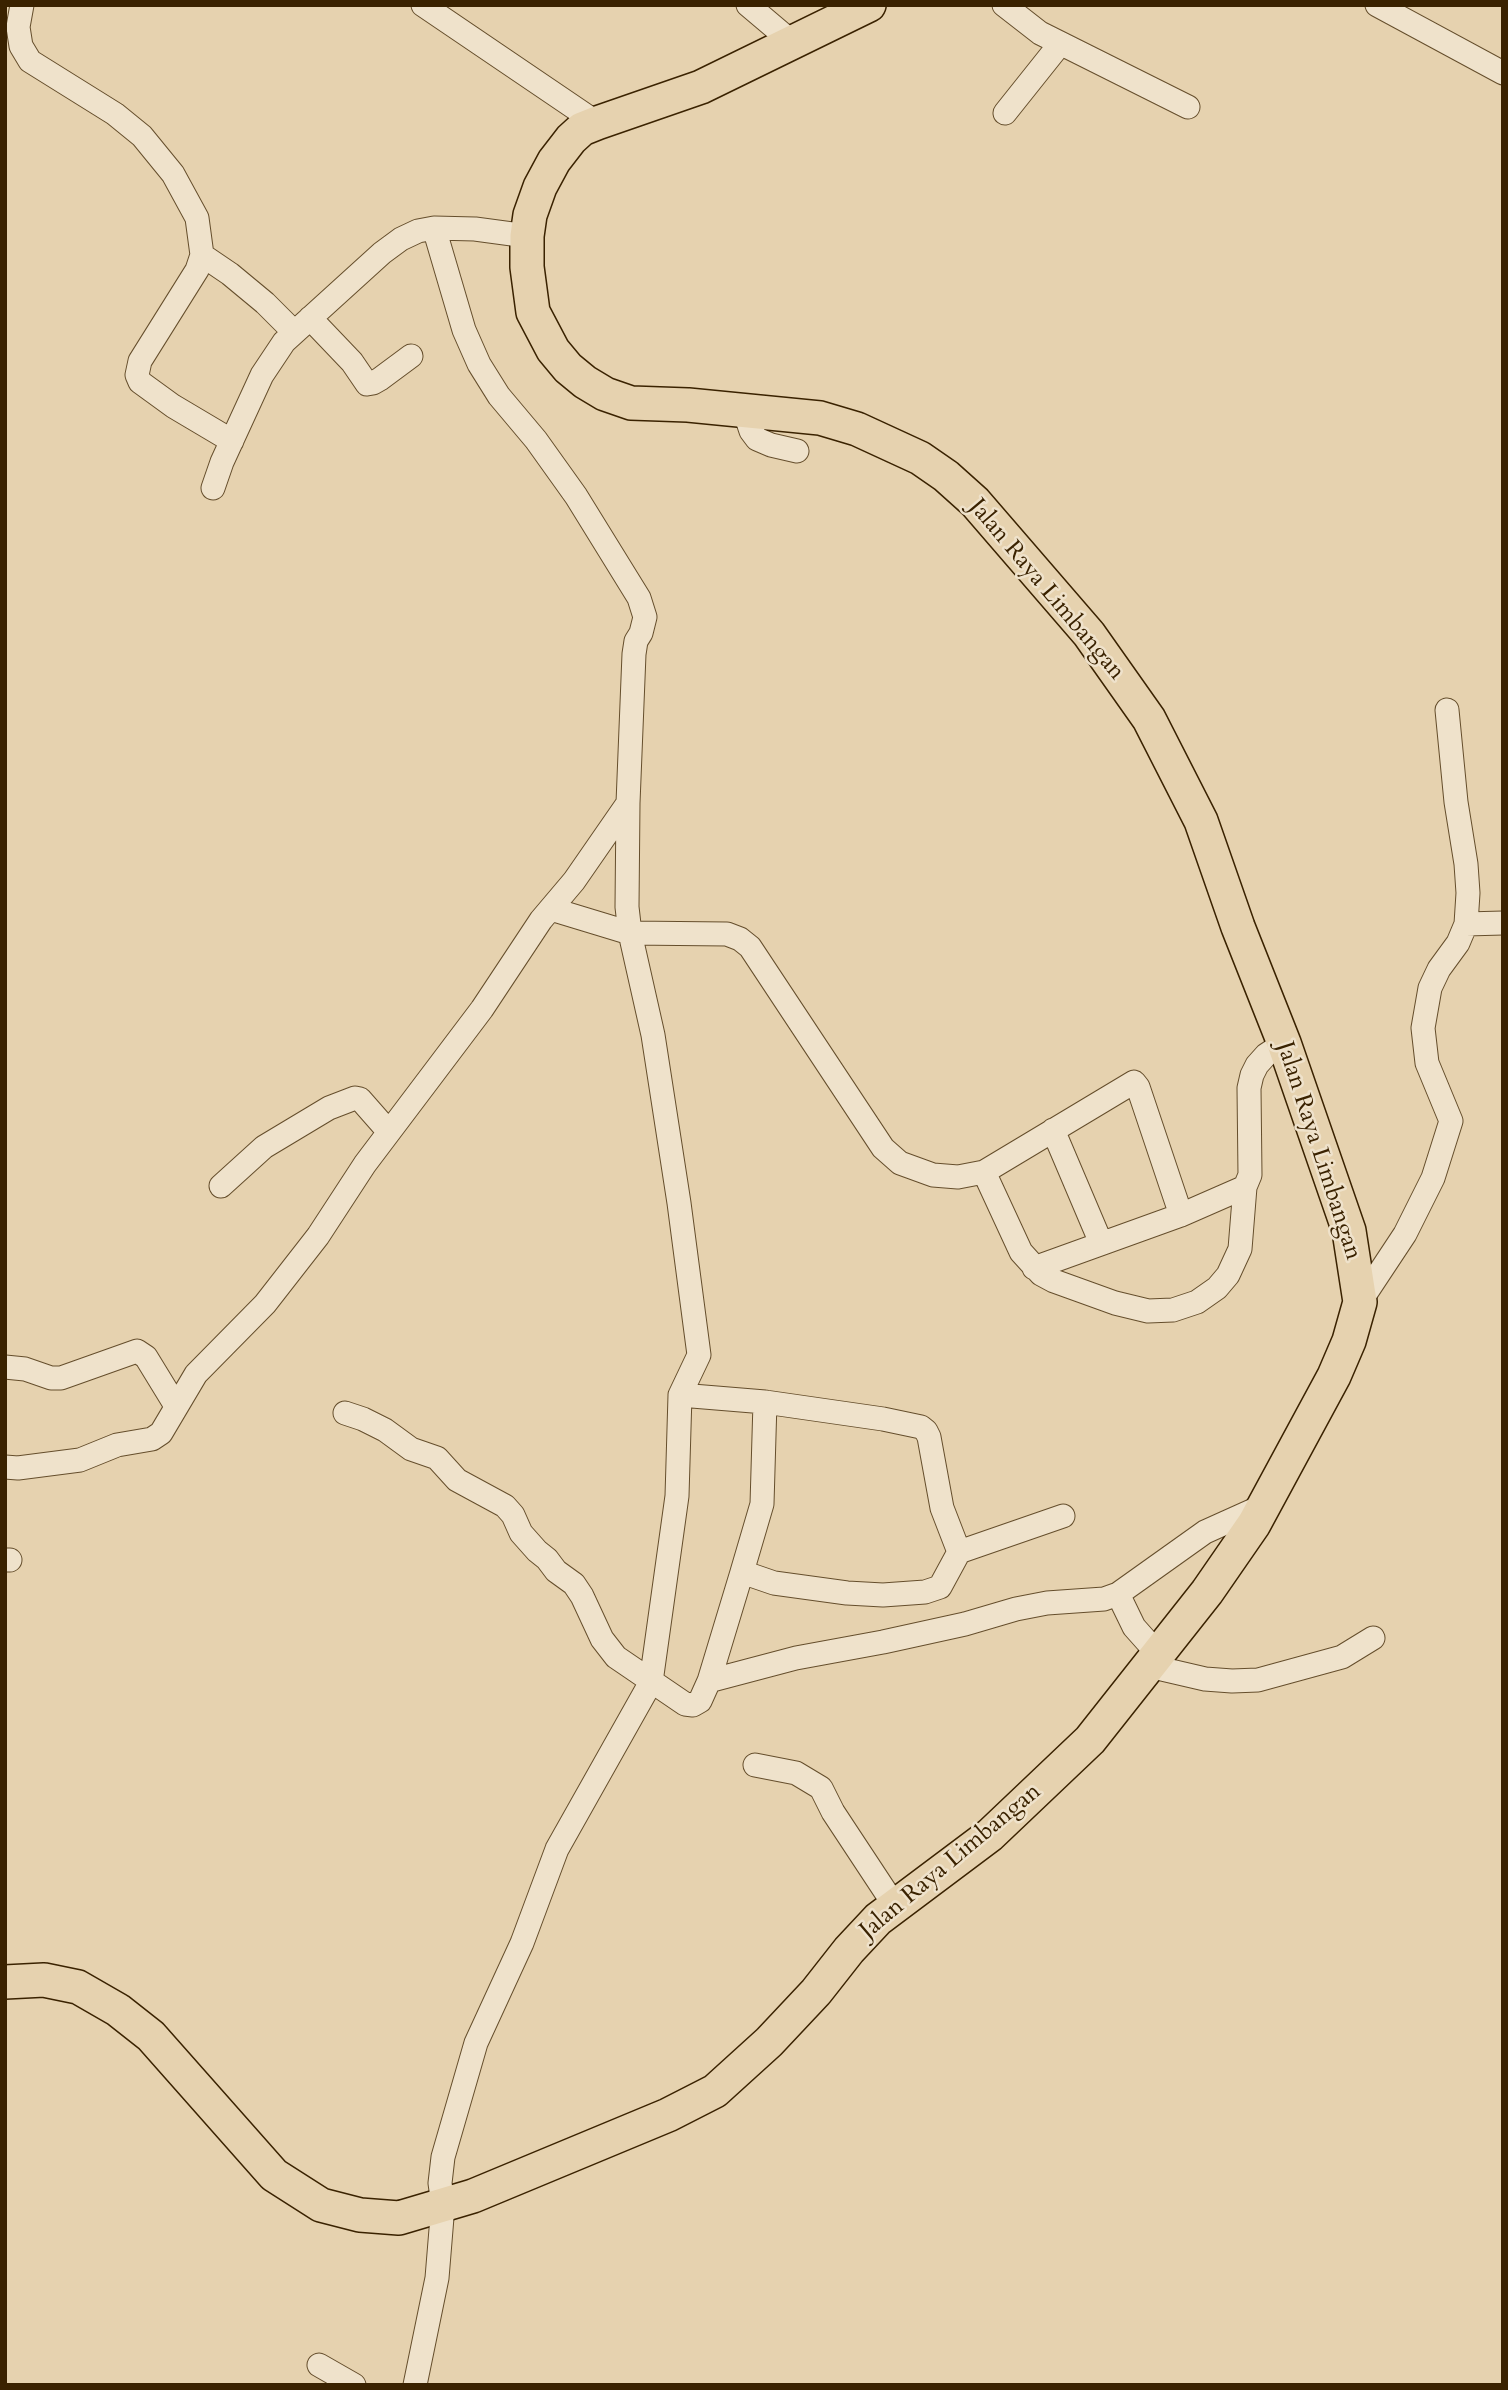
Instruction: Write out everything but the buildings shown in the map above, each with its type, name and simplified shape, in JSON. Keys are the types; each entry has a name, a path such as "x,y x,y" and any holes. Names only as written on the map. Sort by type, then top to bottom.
{"highway":[{"name":"Jalan Raya Limbangan","path":"5,1982 44,1980 78,1987 118,2010 151,2036 275,2175 321,2205 359,2215 399,2218 473,2196 668,2115 715,2091 769,2042 878,1919 990,1835 1090,1740 1207,1592 1265,1505 1334,1376 1349,1341 1360,1302 1349,1231 1284,1043 1238,927 1201,821 1149,719 1089,634 975,502 946,476 920,458 857,429 820,418 631,402 606,394 568,368 553,350 533,312 527,267 530,215 554,161 571,139 582,129 597,123 701,87 793,43 851,9"}],"street":[{"path":"22,5 18,27 21,46 30,61 115,114 142,136 173,174 197,218 202,255 187,288 139,361 137,375 140,382 173,406 232,441"},
{"path":"423,5 597,123"},
{"path":"748,5 793,43"},
{"path":"1004,5 1040,33 1188,107"},
{"path":"1377,5 1503,73"},
{"path":"1004,113 1060,44"},
{"path":"213,488 262,375 284,342 382,253 401,239 418,231 434,228 475,229 527,236"},
{"path":"415,2385 437,2278 443,2205 440,2183 443,2157 476,2043 522,1943 557,1849 650,1682 677,1496 680,1395 699,1355 653,1035 630,933 627,907 634,654 645,617 639,598 576,496 536,440 499,396 479,365 464,330 434,228"},
{"path":"202,255 265,303 302,325 352,362 367,384 380,379 411,355"},
{"path":"744,410 751,431 757,439 797,451"},
{"path":"1360,1302 1405,1234 1433,1178 1451,1121 1427,1063 1423,1028 1430,988 1439,969 1458,943 1466,924 1466,864 1456,802 1447,710"},
{"path":"5,1467 18,1468 80,1460 117,1445 152,1439 161,1433 196,1374 265,1304 318,1236 365,1164 482,1009 541,920 608,834 628,803"},
{"path":"551,909 630,933 727,934 740,939 750,947 883,1148 900,1163 933,1175 958,1177 984,1172 1131,1083 1136,1084 1181,1215"},
{"path":"1466,924 1503,923"},
{"path":"984,1172 1021,1252 1034,1268 1054,1281 1115,1303 1148,1311 1173,1311 1197,1302 1217,1288 1234,1265 1240,1249 1245,1187 1250,1175 1249,1088 1257,1065 1284,1043"},
{"path":"221,1186 264,1147 329,1108 355,1098 360,1099 389,1132"},
{"path":"1052,1130 1101,1244"},
{"path":"1034,1268 1181,1215 1245,1187"},
{"path":"6,1366 51,1378 61,1378 137,1351 146,1357 176,1406"},
{"path":"680,1395 765,1402 883,1419 914,1425 926,1431 942,1508 959,1552"},
{"path":"345,1413 385,1430 411,1449 437,1458 457,1480 505,1506 513,1515 521,1533 556,1571 574,1584 582,1595 602,1639 616,1657 685,1704 693,1705 701,1701 709,1681 762,1504 765,1402"},
{"path":"709,1681 796,1658 965,1624 1016,1609 1047,1603 1096,1601 1118,1594 1205,1532 1265,1505"},
{"path":"742,1572 774,1583 847,1593 883,1595 925,1592 940,1587 959,1552 1063,1516"},
{"path":"1118,1594 1133,1627 1154,1660 1205,1679 1258,1680 1342,1657 1373,1638"},
{"path":"755,1765 796,1773 824,1791 833,1812 895,1906"},
{"path":"319,2365 354,2385"}]}
